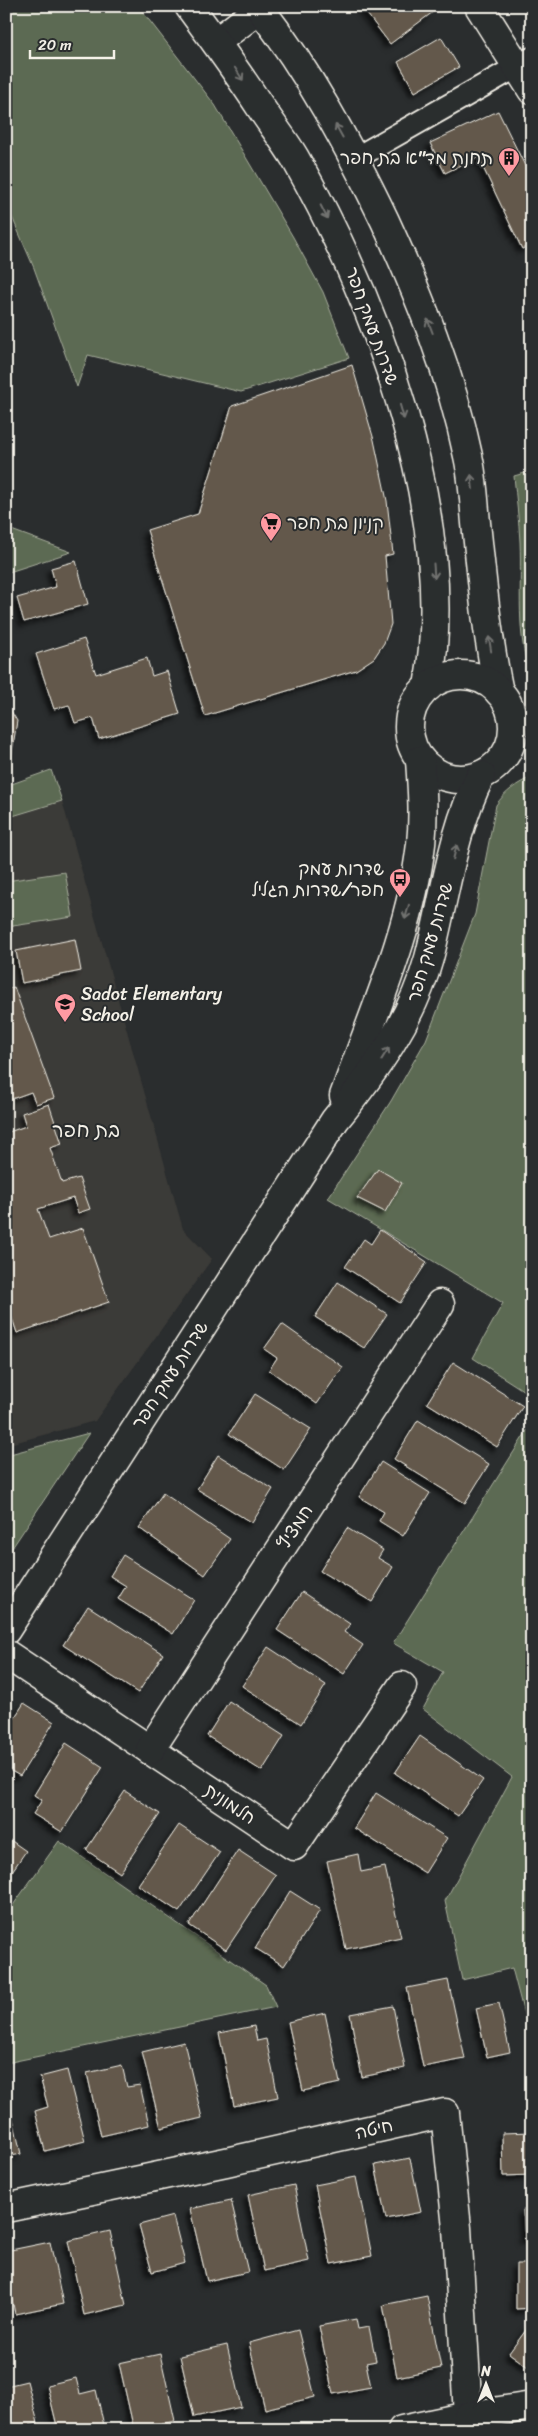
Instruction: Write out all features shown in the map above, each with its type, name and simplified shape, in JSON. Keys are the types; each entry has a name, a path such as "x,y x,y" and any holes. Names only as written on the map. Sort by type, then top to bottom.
{"street":[{"name":"שדרות עמק חפר","path":"189,6 294,156 319,202 364,298 389,366 413,450 434,565 436,630 428,687"},
{"path":"479,6 525,62 532,90"},
{"path":"216,42 260,7 323,102 354,159 404,263 453,391 469,458 489,638 514,710 512,739 505,754 495,767 481,776 464,779 449,778 434,771 420,760 412,744 409,727 411,712 418,698 428,687 442,679 456,676 471,676 485,681 514,710"},
{"path":"354,159 525,62"},
{"path":"505,754 532,746"},
{"name":"שדרות עמק חפר","path":"335,1120 391,967 416,880 421,843 423,802 420,760"},
{"name":"שדרות עמק חפר","path":"6,1630 335,1120 383,1058 404,1023 417,994 428,959 467,807 481,776"},
{"name":"חמציץ","path":"150,1750 440,1304"},
{"name":"חלמונית","path":"6,1654 294,1846 402,1686"},
{"name":"חיטה","path":"6,2208 226,2162 445,2113 457,2228 468,2416"},
{"path":"402,2430 468,2416 532,2406"}],"shaded area":[{"name":"Sadot Elementary School","path":"62,801 183,1229 212,1259 95,1421 6,1445 6,818"}],"green space":[{"path":"6,6 137,6 142,11 215,105 293,237 323,292 349,358 241,392 88,355 77,387 34,268 6,203"},
{"path":"532,471 532,679 523,646 521,629 520,542 514,476"},
{"path":"6,528 71,552 6,573"},
{"path":"51,770 62,801 6,818 6,786"},
{"path":"532,777 532,1396 473,1358 503,1303 328,1198 391,1101 426,1040 475,914 496,805 512,788"},
{"path":"65,872 73,917 6,927 6,881"},
{"path":"532,1423 532,2045 512,1968 462,1980 445,1901 512,1777 423,1709 443,1672 393,1643"},
{"path":"89,1433 6,1557 6,1455"},
{"path":"59,1841 266,1985 276,2007 6,2063 6,1915"}],"building":[{"path":"361,6 429,6 433,12 390,44"},
{"path":"441,37 459,67 415,92 398,62"},
{"name":"תחנת מד\"א בת חפר","path":"498,111 532,180 532,244 522,249 478,157 445,173 430,143"},
{"name":"קניון בת חפר","path":"352,365 374,440 387,501 393,554 385,556 391,624 384,643 374,658 356,670 205,716 147,530 198,514 232,406"},
{"path":"76,561 88,604 24,622 17,598 56,587 51,568"},
{"path":"84,639 96,674 147,658 152,676 167,671 180,714 99,739 93,718 75,723 69,705 54,709 36,654"},
{"path":"6,703 17,721 11,758 6,758"},
{"path":"75,939 81,971 22,983 16,951"},
{"path":"14,987 54,1098 36,1104 31,1092 6,1101 6,990"},
{"path":"49,1104 62,1144 50,1148 62,1183 79,1178 90,1209 78,1213 73,1198 38,1209 49,1239 83,1228 109,1302 17,1333 6,1300 6,1133 26,1126 22,1113"},
{"path":"378,1169 402,1183 385,1212 357,1198"},
{"path":"380,1230 427,1262 400,1303 345,1267 364,1239 371,1244"},
{"path":"338,1282 387,1314 364,1348 315,1317"},
{"path":"282,1324 343,1367 317,1404 269,1370 277,1358 264,1349"},
{"path":"453,1362 523,1406 497,1447 427,1403"},
{"path":"255,1394 311,1429 284,1470 229,1434"},
{"path":"418,1420 489,1464 465,1503 394,1459"},
{"path":"218,1455 273,1489 252,1523 197,1489"},
{"path":"381,1462 430,1493 403,1536 379,1521 384,1512 359,1497"},
{"path":"163,1493 230,1539 205,1575 139,1528"},
{"path":"347,1528 383,1550 378,1558 393,1567 372,1602 320,1571"},
{"path":"123,1555 194,1600 173,1634 118,1599 126,1586 110,1576"},
{"path":"302,1592 350,1624 344,1632 363,1645 344,1674 277,1630"},
{"path":"88,1606 163,1654 138,1693 63,1645"},
{"path":"268,1647 326,1685 301,1724 242,1686"},
{"path":"229,1701 284,1736 262,1771 207,1736"},
{"path":"24,1703 54,1722 20,1776 6,1768 6,1731"},
{"path":"420,1736 483,1780 458,1816 395,1773"},
{"path":"66,1743 103,1767 62,1832 33,1814 42,1800 34,1795"},
{"path":"125,1791 160,1814 120,1873 86,1850"},
{"path":"376,1793 447,1838 425,1873 354,1828"},
{"path":"179,1825 220,1852 179,1912 138,1885"},
{"path":"6,1837 26,1851 6,1880"},
{"path":"238,1850 276,1875 226,1950 189,1925"},
{"path":"358,1854 361,1872 385,1867 401,1937 346,1949 327,1861"},
{"path":"290,1891 320,1910 284,1966 255,1948"},
{"path":"448,1980 465,2059 423,2067 407,1988"},
{"path":"499,2003 510,2052 487,2057 476,2008"},
{"path":"393,2006 405,2068 362,2077 350,2014"},
{"path":"325,2013 340,2083 303,2091 288,2022"},
{"path":"254,2026 257,2041 266,2039 278,2097 234,2106 219,2033"},
{"path":"184,2042 202,2118 161,2128 142,2052"},
{"path":"122,2065 127,2087 140,2085 149,2125 101,2136 87,2073"},
{"path":"67,2070 85,2141 45,2151 35,2111 48,2107 40,2077"},
{"path":"10,2105 21,2154 6,2157 6,2106"},
{"path":"532,2132 532,2175 503,2176 502,2133"},
{"path":"410,2158 421,2212 386,2219 375,2165"},
{"path":"356,2177 372,2256 331,2264 315,2185"},
{"path":"294,2185 309,2261 264,2271 248,2195"},
{"path":"231,2200 248,2272 207,2281 190,2209"},
{"path":"532,2209 532,2239 525,2240 523,2210"},
{"path":"173,2216 185,2263 152,2272 139,2225"},
{"path":"110,2231 126,2305 84,2315 68,2241"},
{"path":"50,2242 63,2304 15,2314 6,2270 6,2251"},
{"path":"516,2264 532,2264 532,2308 516,2309"},
{"path":"427,2296 441,2368 397,2377 383,2305"},
{"path":"356,2319 358,2329 369,2327 376,2361 366,2363 371,2387 333,2394 319,2326"},
{"path":"529,2326 532,2326 532,2370 509,2353"},
{"path":"298,2330 315,2397 265,2409 249,2343"},
{"path":"227,2345 241,2407 194,2417 180,2356"},
{"path":"160,2354 175,2421 134,2430 119,2363"},
{"path":"76,2378 80,2394 96,2390 105,2430 58,2430 47,2385"},
{"path":"27,2381 38,2423 30,2425 32,2430 6,2430 6,2386"}],"place":[{"name":"תחנת מד\"א בת חפר","path":"509,177"},
{"name":"קניון בת חפר","path":"271,542"},
{"name":"שדרות עמק חפר/שדרות הגליל","path":"400,898"},
{"name":"Sadot Elementary School","path":"65,1023"}],"district":[{"name":"בת חפר","path":"86,1130"}]}
